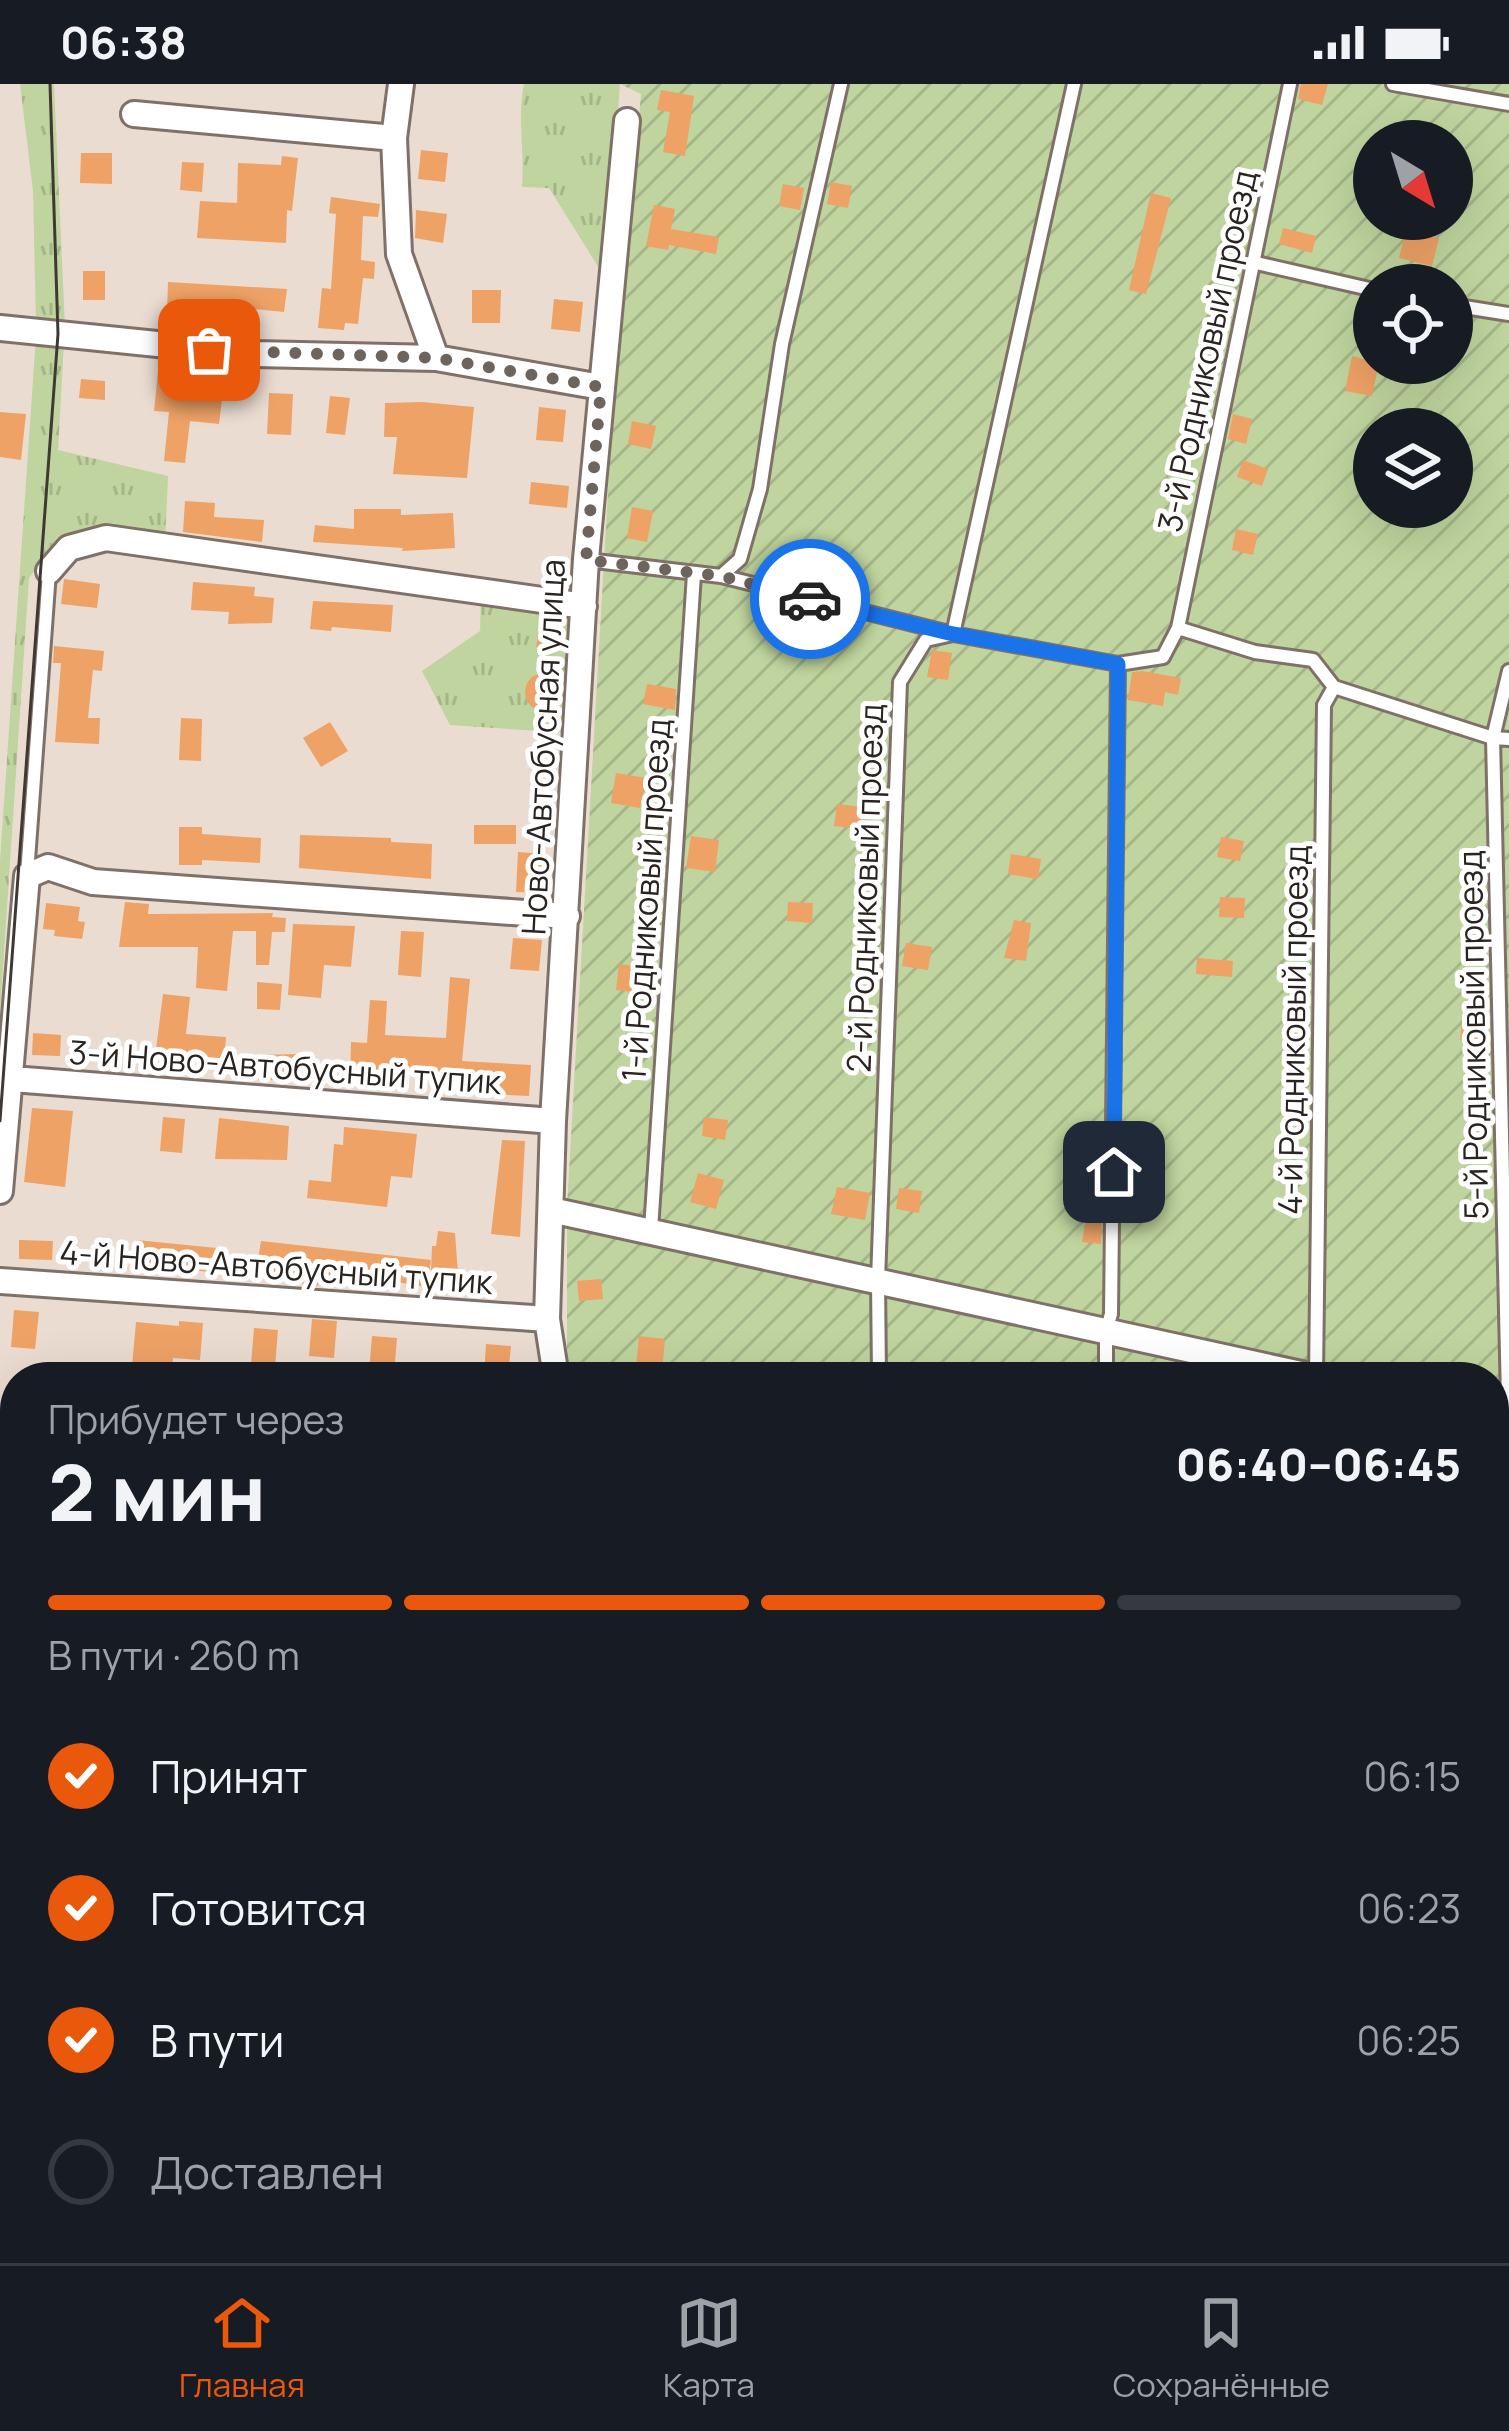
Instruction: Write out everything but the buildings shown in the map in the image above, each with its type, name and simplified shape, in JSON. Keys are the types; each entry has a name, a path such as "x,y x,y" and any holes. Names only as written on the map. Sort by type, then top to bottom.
{"street":[{"path":"401,84 394,138 399,254 436,358"},
{"path":"134,114 394,138"},
{"name":"Ново-Автобусная улица","path":"554,1362 548,1319 553,1121 586,560 627,121"},
{"path":"0,328 255,354 436,358 601,387"},
{"path":"50,571 69,548 106,538 584,606"},
{"path":"0,1191 27,875 48,867 93,881 567,916"},
{"name":"3-й Ново-Автобусный тупик","path":"12,1079 553,1121"},
{"path":"551,1210 1249,1362"},
{"name":"4-й Ново-Автобусный тупик","path":"0,1281 548,1319"}],"lane":[{"path":"721,576 740,559 760,489 782,344 841,84"},
{"path":"953,634 1074,84"},
{"name":"3-й Родниковый проезд","path":"1178,628 1290,84"},
{"path":"1393,84 1509,104"},
{"path":"1252,262 1353,285"},
{"path":"1473,308 1509,314"},
{"path":"586,560 721,576 953,634 1118,664 1163,657 1178,628 1255,652 1313,660 1334,687 1509,739"},
{"path":"27,875 50,571"},
{"name":"1-й Родниковый проезд","path":"651,1230 694,574"},
{"name":"2-й Родниковый проезд","path":"879,1362 900,682 926,640 953,634"},
{"path":"1106,1362 1115,1101 1118,664"},
{"name":"5-й Родниковый проезд","path":"1508,1362 1504,975 1493,737 1509,671"},
{"name":"4-й Родниковый проезд","path":"1316,1362 1324,705 1334,687"}],"green space":[{"path":"20,84 54,84 65,327 36,323 33,191"},
{"path":"524,84 620,84 604,291 599,268 549,188 522,187"},
{"path":"620,84 1509,84 1509,1362 567,1362 567,1207 614,387 641,94"},
{"path":"36,336 64,342 58,450 168,476 165,543 67,539 48,553 29,578 0,1012 0,861"},
{"path":"481,599 568,614 573,619 569,733 450,725 422,671 480,631"}],"tram line":[{"path":"0,1121 58,334 50,84"}],"way so far":[{"path":"209,350 436,358 601,387 586,560 721,576 810,599"}],"route":[{"path":"810,599 953,634 1118,664 1114,1172"}]}
